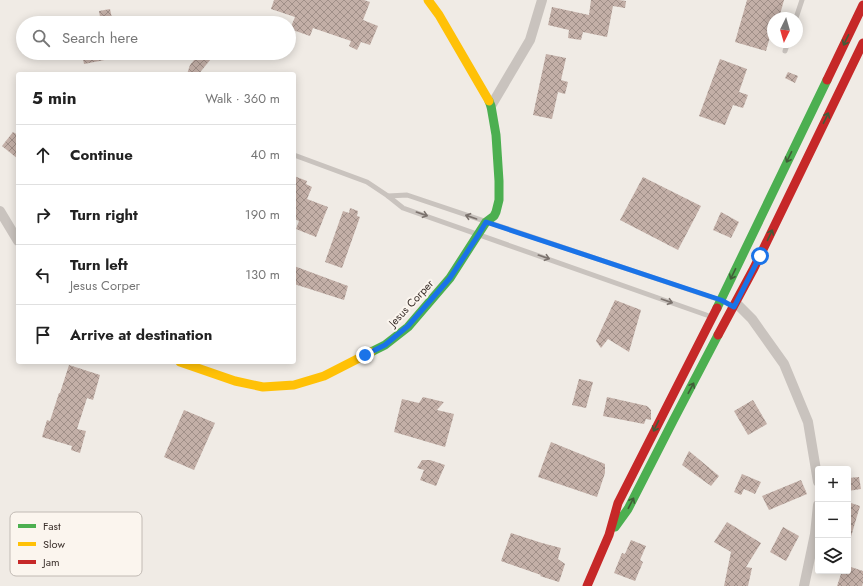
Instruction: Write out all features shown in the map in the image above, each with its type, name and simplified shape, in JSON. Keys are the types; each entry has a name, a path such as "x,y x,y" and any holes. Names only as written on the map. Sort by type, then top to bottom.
{"street":[{"name":"Jesus Corper","path":"185,364 235,381 263,386 294,385 324,376 385,345 408,326 450,278 486,222 494,216 496,212 499,187 496,135 491,106 443,21 428,0"},
{"path":"491,106 530,40 542,0"},
{"path":"587,586 609,535 618,503 721,300 863,5"},
{"path":"609,535 628,509 735,305 863,42"},
{"path":"0,211 16,238"},
{"path":"735,305 752,319 784,364 808,422 815,466"},
{"path":"804,586 815,534"}],"lane":[{"path":"798,12 802,0"},
{"path":"296,156 367,182 403,208 726,321"},
{"path":"388,196 407,195 735,305"}],"building":[{"path":"274,0 364,0 370,2 363,20 378,26 370,45 361,42 357,50 349,46 351,41 313,28 310,36 296,31 296,16 271,9"},
{"path":"591,0 626,1 625,8 613,6 607,37 583,32 581,40 568,38 569,30 548,25 552,7 589,15"},
{"path":"747,0 784,0 781,12 767,12 766,51 735,42"},
{"path":"110,9 112,16 100,16 99,11"},
{"path":"546,54 566,58 561,80 568,82 565,94 558,92 552,119 533,115"},
{"path":"720,59 747,69 739,92 748,95 743,108 733,105 725,125 699,116"},
{"path":"83,60 105,60 84,64"},
{"path":"194,60 210,60 201,72 188,72 190,65"},
{"path":"788,72 798,76 795,83 785,78"},
{"path":"13,132 16,134 16,157 2,146"},
{"path":"296,177 307,181 306,184 312,187 307,199 328,207 316,237 296,229 299,221 296,220"},
{"path":"643,177 701,206 678,250 620,220"},
{"path":"350,208 358,211 357,216 360,217 342,268 325,262 343,211 349,213"},
{"path":"721,212 739,222 731,238 713,230"},
{"path":"296,267 348,286 344,300 296,285"},
{"path":"615,300 641,310 629,352 608,339 601,348 596,341"},
{"path":"69,365 100,375 93,400 87,398 77,429 86,431 80,453 71,450 72,446 42,437 47,420 50,421"},
{"path":"579,379 593,382 586,408 572,405"},
{"path":"423,397 444,402 437,410 454,414 445,447 394,432 402,399 419,403"},
{"path":"607,397 647,406 651,410 651,420 646,419 644,424 603,416"},
{"path":"753,400 767,424 748,435 734,411"},
{"path":"184,410 215,423 194,470 164,457"},
{"path":"551,442 605,464 605,473 597,497 538,477"},
{"path":"689,451 719,476 711,486 682,465"},
{"path":"422,460 430,460 445,465 436,486 420,480 424,470 417,468"},
{"path":"742,474 761,482 755,494 744,489 741,495 734,492"},
{"path":"859,477 861,489 851,491 851,478"},
{"path":"801,480 807,494 769,510 762,496"},
{"path":"851,503 860,506 851,537"},
{"path":"727,522 761,543 746,567 752,568 748,586 724,586 731,552 714,542"},
{"path":"783,527 799,536 786,561 770,552"},
{"path":"511,533 561,548 558,559 565,564 559,582 501,561"},
{"path":"631,540 646,546 640,560 643,562 635,581 614,573 622,553 625,554"},
{"path":"851,567 863,571 862,586 837,586 841,574 851,574"}],"traffic: fast":[{"path":"717,308 827,80"},
{"path":"371,352 385,345 408,327 450,278 486,222 494,216 496,212 499,200 499,181 496,135 489,101"},
{"path":"615,527 628,509 718,335"}],"traffic: slow":[{"path":"428,0 439,15 489,101"},
{"path":"186,364 235,381 263,387 294,385 324,376 371,352"}],"traffic: jam":[{"path":"827,80 863,5"},
{"path":"718,335 754,268 863,43"},
{"path":"587,586 609,535 618,503 717,308"}],"route":[{"path":"365,355 385,345 408,326 450,278 486,222 721,300 734,307 760,256"}]}
